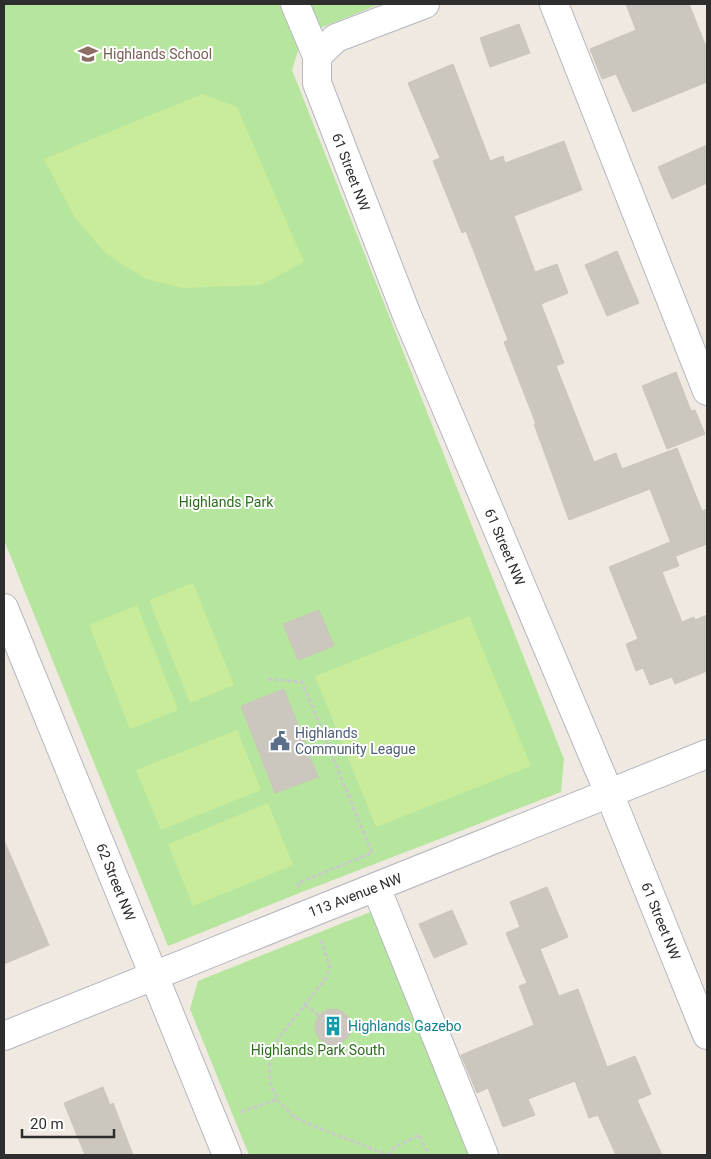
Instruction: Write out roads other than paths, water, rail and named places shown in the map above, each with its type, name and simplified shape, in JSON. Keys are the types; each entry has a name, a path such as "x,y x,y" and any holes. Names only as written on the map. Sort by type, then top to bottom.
{"street":[{"path":"295,4 317,56 336,38 424,4"},
{"path":"554,4 707,391"},
{"name":"61 Street NW","path":"317,56 317,83 406,313 609,793 707,1035"},
{"name":"62 Street NW","path":"4,608 227,1155"},
{"name":"113 Avenue NW","path":"4,1036 707,754"},
{"path":"376,887 484,1155"}],"place":[{"name":"Highlands School","path":"88,54"},
{"name":"Highlands Community League","path":"280,741"},
{"name":"Highlands Gazebo","path":"333,1026"}],"park label":[{"name":"Highlands Park","path":"226,502"},
{"name":"Highlands Park South","path":"318,1050"}]}
